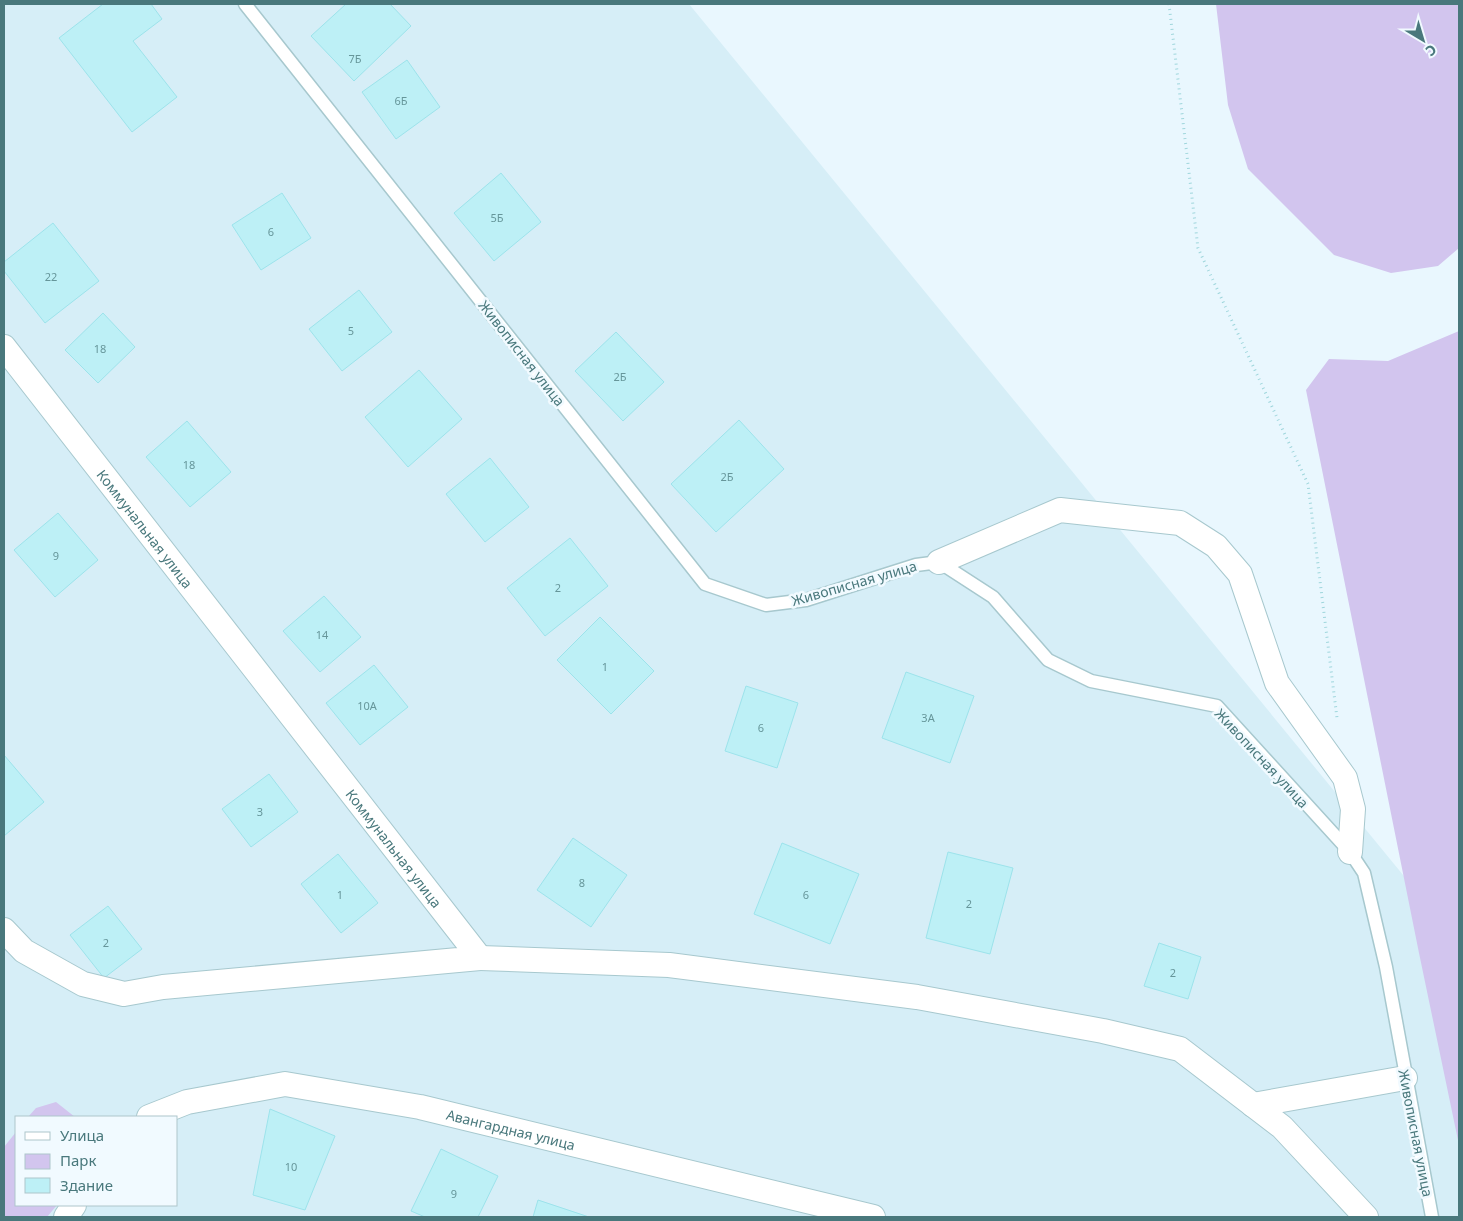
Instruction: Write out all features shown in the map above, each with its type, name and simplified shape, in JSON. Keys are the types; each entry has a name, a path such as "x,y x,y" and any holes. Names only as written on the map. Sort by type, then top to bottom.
{"street":[{"name":"Коммунальная улица","path":"4,347 480,958"},
{"path":"939,562 1060,510 1180,523 1216,546 1240,574 1277,683 1345,778 1353,809 1350,852"},
{"path":"4,930 24,951 83,984 124,994 163,986 480,958 669,965 917,997 1093,1030 1180,1049 1282,1127 1366,1217"},
{"path":"1253,1105 1405,1078"},
{"name":"Авангардная улица","path":"152,1116 187,1102 285,1084 420,1107 873,1217"},
{"path":"66,1217 73,1206"}],"lane":[{"name":"Живописная улица","path":"245,4 705,584 766,605 806,600 916,565 939,562 993,597 1048,660 1091,681 1217,706 1350,852 1364,873 1386,967 1432,1217"}],"path":[{"path":"1169,4 1198,248 1308,484 1338,719"}],"shaded area":[{"path":"4,4 689,4 1458,942 1459,1217 4,1217"}],"green space":[{"path":"1216,4 1459,4 1459,248 1438,266 1391,273 1334,255 1248,169 1228,105"},
{"path":"1459,331 1459,1145 1306,390 1329,359 1388,361"},
{"path":"56,1102 74,1116 29,1116 36,1108"},
{"path":"15,1133 15,1206 56,1206 47,1217 4,1217 4,1147"}],"building":[{"path":"103,4 151,4 162,19 133,41 177,97 132,132 59,38"},
{"path":"346,4 390,4 411,26 354,81 311,36"},
{"path":"407,60 440,107 396,139 362,92"},
{"path":"501,173 541,222 494,261 454,213"},
{"path":"282,193 311,238 261,270 232,225"},
{"path":"53,223 99,281 45,323 4,271 4,262"},
{"path":"359,290 392,332 342,371 309,329"},
{"path":"103,313 135,347 98,383 65,350"},
{"path":"616,332 664,382 623,421 575,371"},
{"path":"419,370 462,419 408,467 365,417"},
{"path":"739,420 784,469 716,532 671,484"},
{"path":"187,421 231,472 190,507 146,457"},
{"path":"490,458 529,507 485,542 446,494"},
{"path":"58,513 98,560 55,597 14,550"},
{"path":"570,538 608,586 545,636 507,588"},
{"path":"324,596 361,637 320,672 283,631"},
{"path":"600,617 654,671 611,714 557,660"},
{"path":"374,665 408,707 360,745 326,703"},
{"path":"906,672 974,696 950,763 882,738"},
{"path":"746,686 798,703 777,768 725,751"},
{"path":"4,755 44,802 4,836"},
{"path":"269,774 298,812 251,847 222,809"},
{"path":"573,838 627,875 591,927 537,890"},
{"path":"782,843 859,874 830,944 754,914"},
{"path":"948,852 1013,868 990,954 926,938"},
{"path":"338,854 378,903 341,933 301,884"},
{"path":"108,906 142,949 104,978 70,935"},
{"path":"1159,943 1201,957 1188,999 1144,986"},
{"path":"270,1109 335,1136 305,1210 253,1195"},
{"path":"441,1149 498,1176 478,1217 425,1217 411,1211"},
{"path":"538,1200 589,1217 533,1217"}]}
